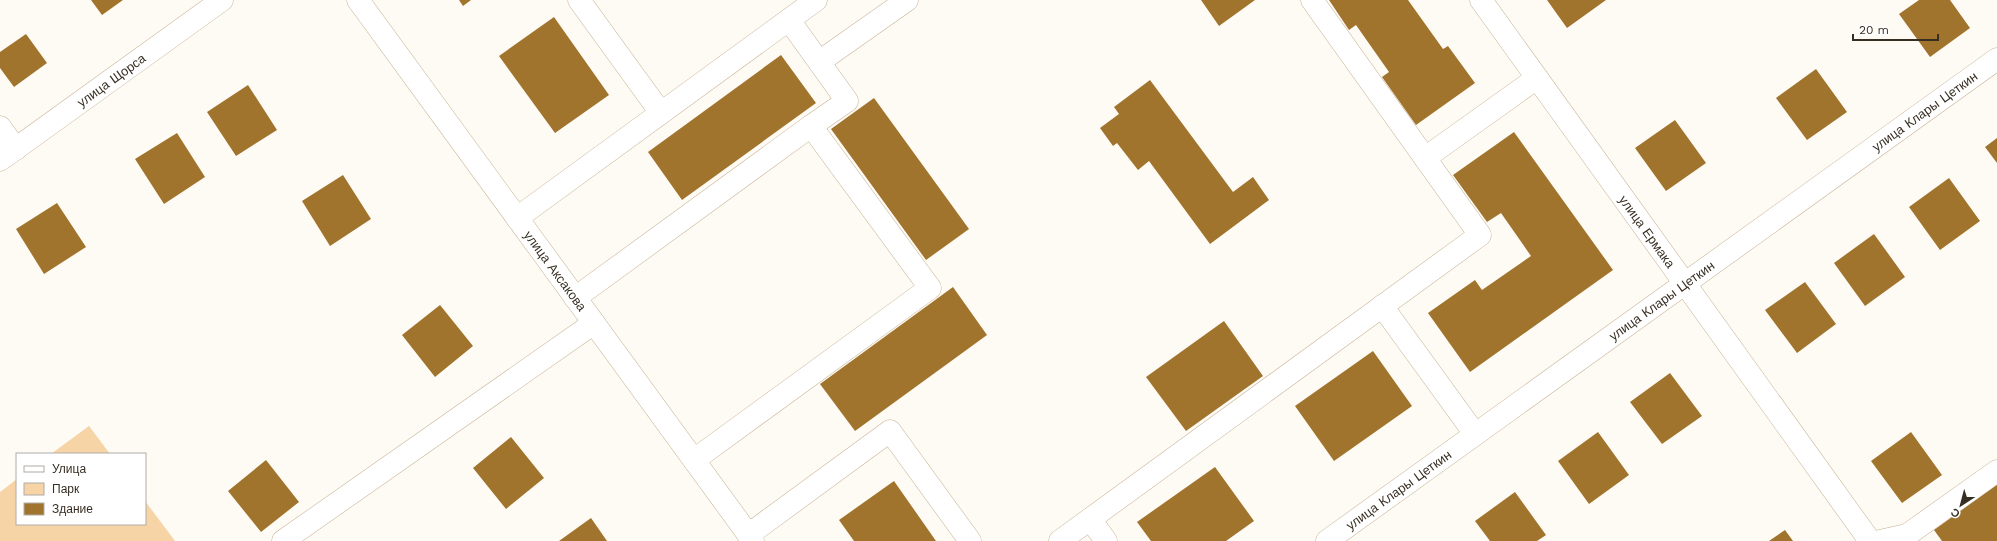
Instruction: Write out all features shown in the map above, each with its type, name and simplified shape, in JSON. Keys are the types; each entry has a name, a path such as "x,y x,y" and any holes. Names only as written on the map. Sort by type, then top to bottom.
{"street":[{"name":"улица Щорса","path":"8,155 222,0"},
{"name":"улица Аксакова","path":"358,0 751,538"},
{"path":"579,0 661,113"},
{"path":"517,218 816,0"},
{"path":"820,62 907,0"},
{"path":"1060,541 1480,235 1312,0"},
{"name":"улица Ермака","path":"1481,0 1870,541"},
{"path":"576,298 847,101 788,20"},
{"name":"улица Клары Цеткин","path":"1329,540 1997,60"},
{"path":"1425,158 1537,78"},
{"path":"694,460 930,288 811,126"},
{"path":"0,127 8,155"},
{"path":"1382,306 1475,434"},
{"path":"283,541 594,323"},
{"path":"751,538 890,431 970,541"},
{"path":"1880,541 1907,535 1997,471"},
{"path":"1090,519 1106,541"}],"green space":[{"path":"89,426 109,453 52,453"},
{"path":"16,480 16,525 146,525 146,502 175,541 0,541 0,492"}],"building":[{"path":"91,0 123,0 102,15"},
{"path":"459,0 471,0 463,6"},
{"path":"1201,0 1255,0 1219,26"},
{"path":"1329,0 1408,0 1443,49 1448,46 1475,83 1416,125 1382,77 1389,72 1356,25 1349,30"},
{"path":"1547,0 1606,0 1567,28"},
{"path":"1919,0 1950,0 1970,28 1930,57 1899,14"},
{"path":"554,17 609,95 555,133 499,56"},
{"path":"26,34 47,63 14,87 0,68 0,52"},
{"path":"781,55 816,103 682,200 648,152"},
{"path":"1816,69 1847,112 1807,140 1776,98"},
{"path":"1150,80 1233,192 1253,177 1269,200 1210,244 1149,161 1138,170 1117,143 1113,146 1100,128 1119,114 1114,107"},
{"path":"248,85 277,130 236,156 207,112"},
{"path":"874,98 969,229 926,260 831,129"},
{"path":"1675,120 1706,163 1666,191 1635,148"},
{"path":"1514,132 1613,270 1470,372 1428,313 1475,280 1482,290 1531,256 1501,213 1487,222 1453,175"},
{"path":"177,133 205,177 164,204 135,159"},
{"path":"1997,138 1997,163 1985,147"},
{"path":"343,175 371,219 330,246 302,201"},
{"path":"1949,178 1980,221 1940,250 1909,207"},
{"path":"57,203 86,247 44,274 16,229"},
{"path":"1874,234 1905,277 1865,306 1834,263"},
{"path":"1805,282 1836,324 1797,353 1765,310"},
{"path":"953,287 987,335 855,431 820,384"},
{"path":"440,305 473,346 435,377 402,335"},
{"path":"1224,321 1263,376 1186,431 1146,377"},
{"path":"1373,351 1412,406 1334,461 1295,406"},
{"path":"1670,373 1702,416 1662,444 1630,402"},
{"path":"1598,432 1629,475 1589,504 1558,461"},
{"path":"1911,432 1942,475 1902,503 1871,461"},
{"path":"511,437 544,478 506,509 473,468"},
{"path":"266,460 299,502 261,532 228,491"},
{"path":"1215,467 1254,521 1226,541 1151,541 1137,522"},
{"path":"894,481 936,541 854,541 839,520"},
{"path":"1997,484 1997,541 1942,541 1934,530"},
{"path":"1515,492 1546,535 1537,541 1490,541 1475,521"},
{"path":"591,518 607,541 559,541"},
{"path":"1785,530 1793,541 1769,541"}]}
